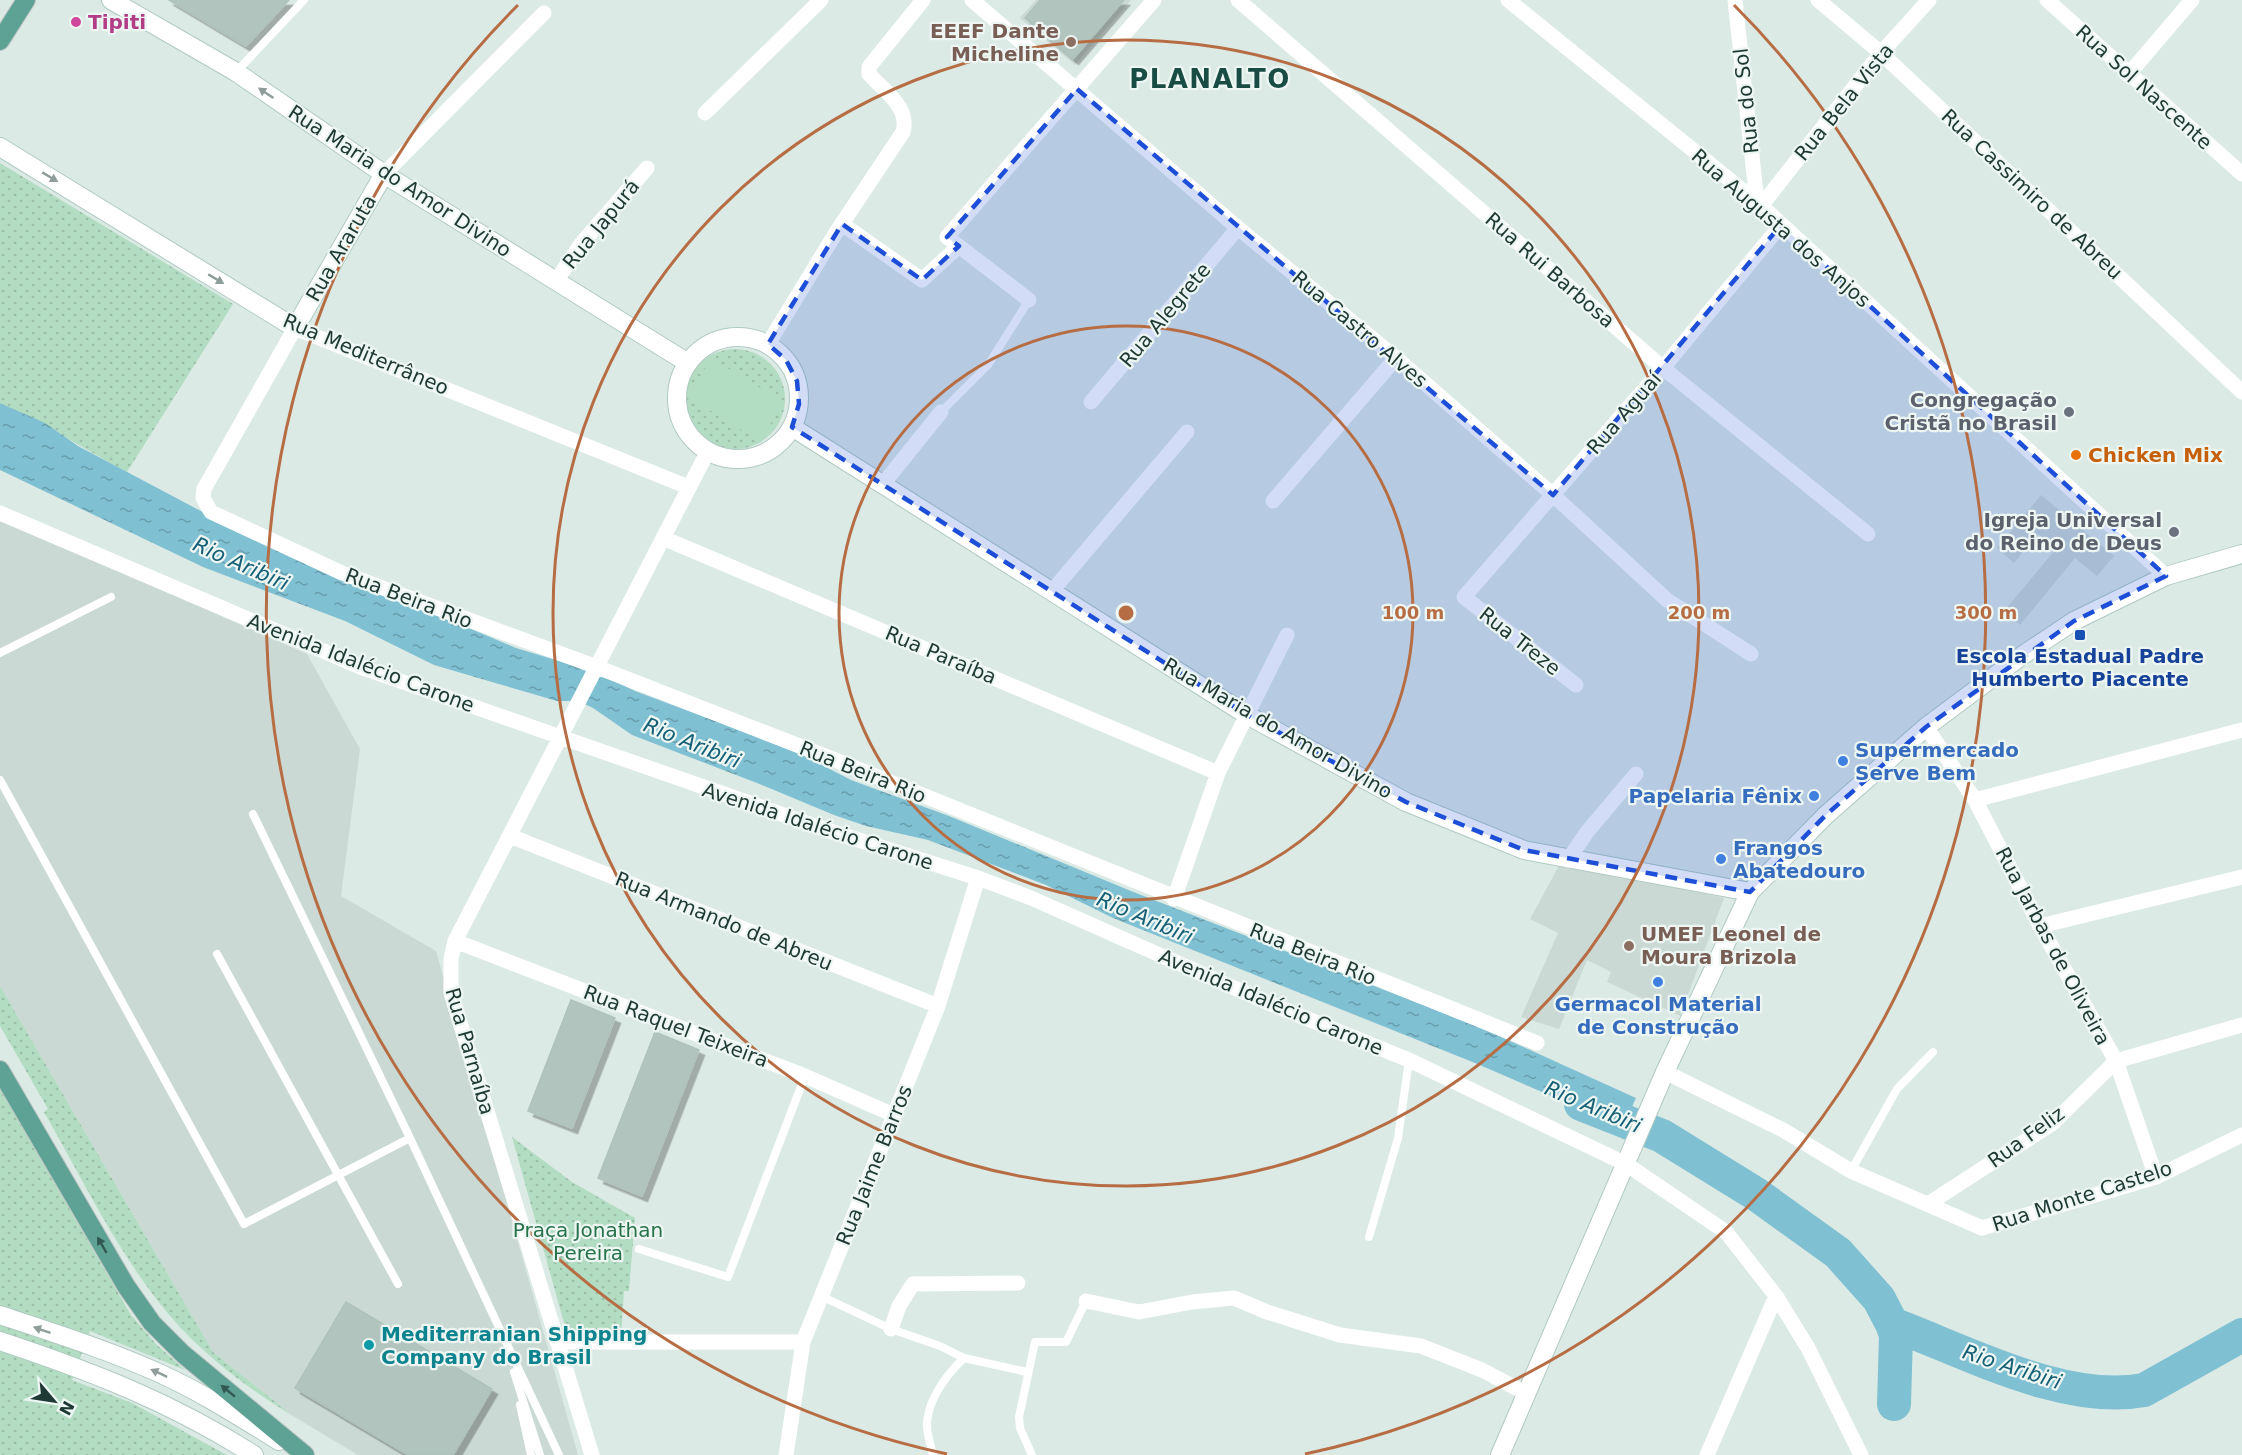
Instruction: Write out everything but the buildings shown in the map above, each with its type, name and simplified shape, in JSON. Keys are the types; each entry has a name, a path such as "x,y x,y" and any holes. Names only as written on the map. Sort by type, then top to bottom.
{"main road":[{"path":"0,41 26,0"},
{"path":"0,1070 126,1286 152,1323 183,1354 306,1455"}],"street":[{"name":"Rua Maria do Amor Divino","path":"111,0 236,72 384,174 688,363"},
{"path":"705,113 820,0"},
{"path":"768,344 842,224 900,138 905,120 900,107 869,75 869,67 923,0"},
{"name":"Rua Castro Alves","path":"972,0 1238,228 1396,358 1553,495 1667,600 1750,654"},
{"path":"1029,300 947,237 1154,0"},
{"name":"Rua Rui Barbosa","path":"1238,0 1663,368 1868,534"},
{"name":"Rua Augusta dos Anjos","path":"1508,0 1759,204 2166,576"},
{"name":"Rua do Sol","path":"1735,0 1759,204"},
{"name":"Rua Cassimiro de Abreu","path":"1818,0 1881,53 2242,392"},
{"name":"Rua Bela Vista","path":"1759,204 1881,53 1929,0"},
{"name":"Rua Sol Nascente","path":"2047,0 2128,75 2242,174"},
{"path":"2128,75 2192,0"},
{"name":"Rua Araruta","path":"204,489 384,174 544,13"},
{"name":"Rua Mediterrâneo","path":"0,147 295,328 688,487"},
{"name":"Rua Japurá","path":"556,281 581,244 647,168"},
{"path":"842,224 922,280 959,246"},
{"name":"Rua Aguaí","path":"1464,597 1663,368 1781,225"},
{"name":"Rua Alegrete","path":"1091,402 1238,228"},
{"path":"747,337 768,344 786,360 797,381 799,404 792,427 777,446 755,457 731,459 708,451 690,437 680,417 679,383 688,363 705,347 725,338 747,337"},
{"path":"1273,501 1396,358"},
{"path":"883,484 941,412"},
{"name":"Rua Maria do Amor Divino","path":"792,427 1246,715 1406,802 1524,850 1750,892"},
{"path":"1052,591 1187,432"},
{"path":"595,669 708,451"},
{"name":"Rua Beira Rio","path":"204,489 202,498 211,512 342,573 848,765 1174,899 1537,1044"},
{"name":"Avenida Idalécio Carone","path":"0,513 363,668 824,830 978,878 1031,898 1266,1002 1409,1060 1626,1164 1726,1232 1776,1296 1808,1348 1858,1448"},
{"name":"Rua Paraíba","path":"663,538 1218,773"},
{"path":"1500,1455 1665,1072 1750,892 1827,815 1926,727 2074,621 2166,576 2242,554"},
{"name":"Rua Treze","path":"1464,597 1576,685"},
{"path":"1174,899 1218,773 1287,635"},
{"name":"Rua Parnaíba","path":"592,1455 451,993 451,959 455,941 595,669"},
{"name":"Rua Jarbas de Oliveira","path":"1926,727 1976,800 2040,926 2116,1061 2156,1177"},
{"path":"1976,800 2242,730"},
{"path":"1568,860 1587,832 1636,774"},
{"name":"Rua Armando de Abreu","path":"510,836 938,1006"},
{"path":"2040,926 2242,877"},
{"name":"Rua Jaime Barros","path":"786,1455 803,1341 938,1006 978,878"},
{"name":"Rua Raquel Teixeira","path":"455,941 805,1076 894,1115"},
{"path":"2116,1061 2242,1025"},
{"name":"Rua Feliz","path":"1928,1204 2053,1123 2116,1061"},
{"name":"Rua Monte Castelo","path":"1665,1072 1783,1130 1851,1171 1982,1228 2156,1177 2242,1136"},
{"path":"891,1329 899,1306 913,1284 1018,1283"},
{"path":"1707,1455 1776,1296"},
{"path":"1086,1301 1139,1312 1192,1302 1234,1298 1276,1315 1340,1335 1421,1346 1482,1370 1527,1394"},
{"path":"0,1315 123,1357 198,1392 301,1455"},
{"path":"0,1341 77,1366 149,1396 254,1455"},
{"path":"557,1342 803,1341"},
{"path":"1844,1455 1858,1448"}],"lane":[{"path":"236,72 304,0"},
{"path":"941,412 988,365 1029,300"},
{"path":"0,652 111,597"},
{"path":"0,780 244,1224 410,1138"},
{"path":"253,814 410,1138 559,1455"},
{"path":"217,954 399,1284"},
{"path":"1851,1171 1897,1089 1933,1052"},
{"path":"1369,1237 1398,1138 1409,1060"},
{"path":"639,1249 728,1277 805,1076"},
{"path":"821,1296 891,1329 940,1346 964,1358 1027,1372"},
{"path":"1032,1455 1020,1428 1019,1417 1035,1342 1066,1342 1086,1301"},
{"path":"507,1348 531,1455"},
{"path":"507,1348 540,1455"},
{"path":"933,1455 927,1432 929,1413 945,1380 964,1358"}],"highlighted area":[{"path":"1077,89 1553,495 1781,225 2166,576 2074,621 1926,727 1826,815 1750,892 1524,850 1406,802 1247,715 792,427 799,404 797,381 786,360 768,344 842,224 922,280 959,246 947,237"}],"shaded area":[{"name":"EEEF Dante Micheline","path":"1036,0 1131,0 1075,65 1020,18"},
{"path":"2041,495 2114,556 2097,576 2075,558 2020,625 2004,611 2056,549 2038,534 2014,563 1997,548"},
{"path":"0,519 307,654 360,749 341,896 436,951 578,1455 358,1455 293,1416 213,1352 0,986"},
{"name":"UMEF Leonel de Moura Brizola","path":"1561,862 1724,898 1680,1016 1607,982 1611,972 1587,960 1559,1029 1521,1017 1558,933 1530,919"}],"green space":[{"path":"0,163 233,304 127,472 0,403"},
{"path":"735,349 763,357 777,371 785,399 777,427 763,441 735,449 707,441 693,427 685,399 693,371 707,357"},
{"path":"711,358 784,402 760,441 688,397"},
{"path":"0,986 213,1352 293,1416 255,1392 203,1350 171,1317 141,1278 111,1232 84,1184 44,1112 48,1109 0,1026"},
{"path":"0,1089 131,1315 156,1344 185,1370 90,1331 72,1380 132,1403 227,1455 0,1455"},
{"name":"Praça Jonathan Pereira","path":"512,1137 572,1182 635,1218 629,1291 624,1291 621,1335 570,1335 566,1330"}],"water":[{"name":"Rio Aribiri","path":"0,403 45,423 78,446 231,527 516,648 592,671 635,691 793,750 851,780 949,816 1131,891 1479,1027 1636,1098 1623,1127 1475,1063 1113,918 1046,885 928,840 866,826 834,815 632,735 593,708 578,701 557,701 434,665 345,621 203,567 0,470"}],"waterway":[{"name":"Rio Aribiri","path":"1581,1104 1662,1136 1756,1194 1838,1253 1879,1299 1892,1324 1896,1335 1894,1404"},
{"name":"Rio Aribiri","path":"1892,1324 2015,1373 2081,1390 2113,1393 2144,1390 2242,1335"}],"place":[{"name":"Tipiti","path":"76,22"},
{"name":"EEEF Dante Micheline","path":"1071,42"},
{"name":"Congregação Cristã no Brasil","path":"2069,412"},
{"name":"Chicken Mix","path":"2076,455"},
{"name":"Igreja Universal do Reino de Deus","path":"2174,532"},
{"name":"Escola Estadual Padre Humberto Piacente","path":"2080,635"},
{"name":"Supermercado Serve Bem","path":"1843,761"},
{"name":"Papelaria Fênix","path":"1814,796"},
{"name":"Frangos Abatedouro","path":"1721,859"},
{"name":"UMEF Leonel de Moura Brizola","path":"1629,946"},
{"name":"Germacol Material de Construção","path":"1658,982"},
{"name":"Mediterranian Shipping Company do Brasil","path":"369,1345"}],"district":[{"name":"PLANALTO","path":"1210,79"}]}
